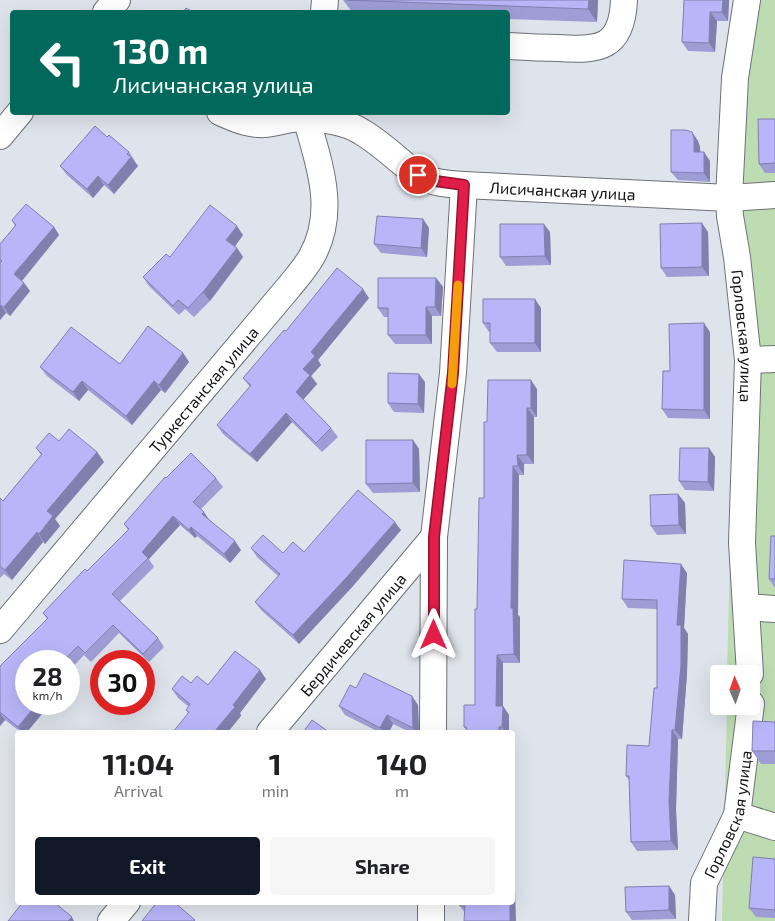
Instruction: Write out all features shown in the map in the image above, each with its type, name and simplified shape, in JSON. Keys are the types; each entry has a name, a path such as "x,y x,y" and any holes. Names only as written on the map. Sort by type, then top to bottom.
{"street":[{"path":"108,10 117,0"},
{"path":"510,46 575,49 600,47 610,41 616,34 621,23 624,0"},
{"name":"Горловская улица","path":"747,0 735,78 729,198 730,216 738,257 748,360 742,542 749,665"},
{"path":"0,136 18,115"},
{"name":"Лисичанская улица","path":"236,115 264,124 306,118 348,125 362,131 418,175 428,180 464,185 729,198 775,195"},
{"name":"Туркестанская улица","path":"0,630 312,256 320,239 323,226 325,196 322,176 306,118"},
{"path":"433,730 434,537 453,373 464,185"},
{"path":"748,360 775,359"},
{"name":"Бердичевская улица","path":"272,730 434,537"},
{"path":"746,607 775,609"},
{"name":"Горловская улица","path":"702,921 704,883 737,815 750,715"},
{"path":"737,815 775,827"},
{"path":"111,921 124,905"},
{"path":"431,905 431,921"}],"green space":[{"path":"752,0 775,0 775,921 722,921 727,715 760,715 760,665 727,665 739,190"}],"building":[{"path":"346,0 589,0 588,9"},
{"path":"684,0 723,0 722,12 710,12 709,43 682,42"},
{"path":"758,119 775,119 775,163 759,164"},
{"path":"95,126 129,152 127,154 131,157 108,185 98,176 87,189 60,166"},
{"path":"671,130 692,132 694,152 704,152 704,173 671,172"},
{"path":"26,204 54,227 14,274 24,283 4,307 0,305 0,263 2,261 0,259 0,244 16,225 12,220"},
{"path":"210,205 237,226 226,240 237,248 188,308 178,300 173,306 143,277 166,254 170,257"},
{"path":"377,216 423,219 421,248 374,244"},
{"path":"702,223 702,267 661,268 660,224"},
{"path":"500,224 544,224 545,256 500,257"},
{"path":"337,268 363,289 311,352 315,356 303,369 310,375 296,392 331,428 316,443 286,413 250,454 217,425 251,385 243,378 284,330 286,331"},
{"path":"378,278 436,278 435,307 426,307 426,335 388,335 388,308 378,308"},
{"path":"483,299 535,299 535,343 490,343 490,323 483,323"},
{"path":"704,323 704,410 662,409 663,371 670,371 669,324"},
{"path":"148,326 183,353 159,385 154,381 126,416 82,381 73,392 40,367 71,327 120,364"},
{"path":"388,373 419,374 418,404 388,403"},
{"path":"488,380 531,380 531,408 527,408 527,455 517,455 518,466 513,466 511,608 513,608 514,654 497,655 496,706 503,706 502,727 499,727 499,730 467,730 466,727 464,727 464,705 475,705 475,609 477,609 479,498 484,498 484,422 487,422"},
{"path":"69,429 97,452 47,511 53,516 39,534 37,532 5,570 0,566 0,498 3,501 42,454 36,448 49,433 59,441"},
{"path":"366,440 413,440 413,483 366,484"},
{"path":"680,448 709,448 708,482 679,481"},
{"path":"191,453 216,478 193,502 204,512 202,514 235,541 224,554 191,527 189,530 173,516 142,552 148,558 112,594 158,638 147,650 139,650 113,625 85,653 78,646 74,650 16,650 48,618 43,613 85,569 87,571 129,529 124,524"},
{"path":"358,490 395,522 293,635 255,602 280,574 251,548 263,535 283,553 293,542 304,552"},
{"path":"678,494 679,525 651,526 650,495"},
{"path":"771,536 775,536 775,579 769,579"},
{"path":"624,560 681,564 677,625 681,625 681,665 675,730 672,730 669,801 671,841 631,842 629,776 626,776 627,745 649,746 654,688 657,688 657,600 622,599"},
{"path":"15,651 15,715 28,715 18,727 0,712 0,666"},
{"path":"235,651 260,670 233,705 235,707 216,730 175,730 189,712 186,710 190,704 172,689 182,676 191,683 197,676 208,685"},
{"path":"364,673 412,696 413,728 387,715 380,728 339,706 350,685 356,688"},
{"path":"312,720 326,730 304,730"},
{"path":"753,721 775,722 775,751 752,751"},
{"path":"753,857 775,859 775,910 749,908"},
{"path":"669,886 669,910 626,912 625,887"},
{"path":"21,905 58,905 72,917 68,921 8,921"},
{"path":"155,905 178,905 195,920 194,921 142,921"},
{"path":"510,905 510,921 464,921 465,906 460,906"}],"slow traffic":[{"path":"452,384 458,285"}],"route":[{"path":"418,175 428,180 464,185 453,373 434,537 434,635"}]}
